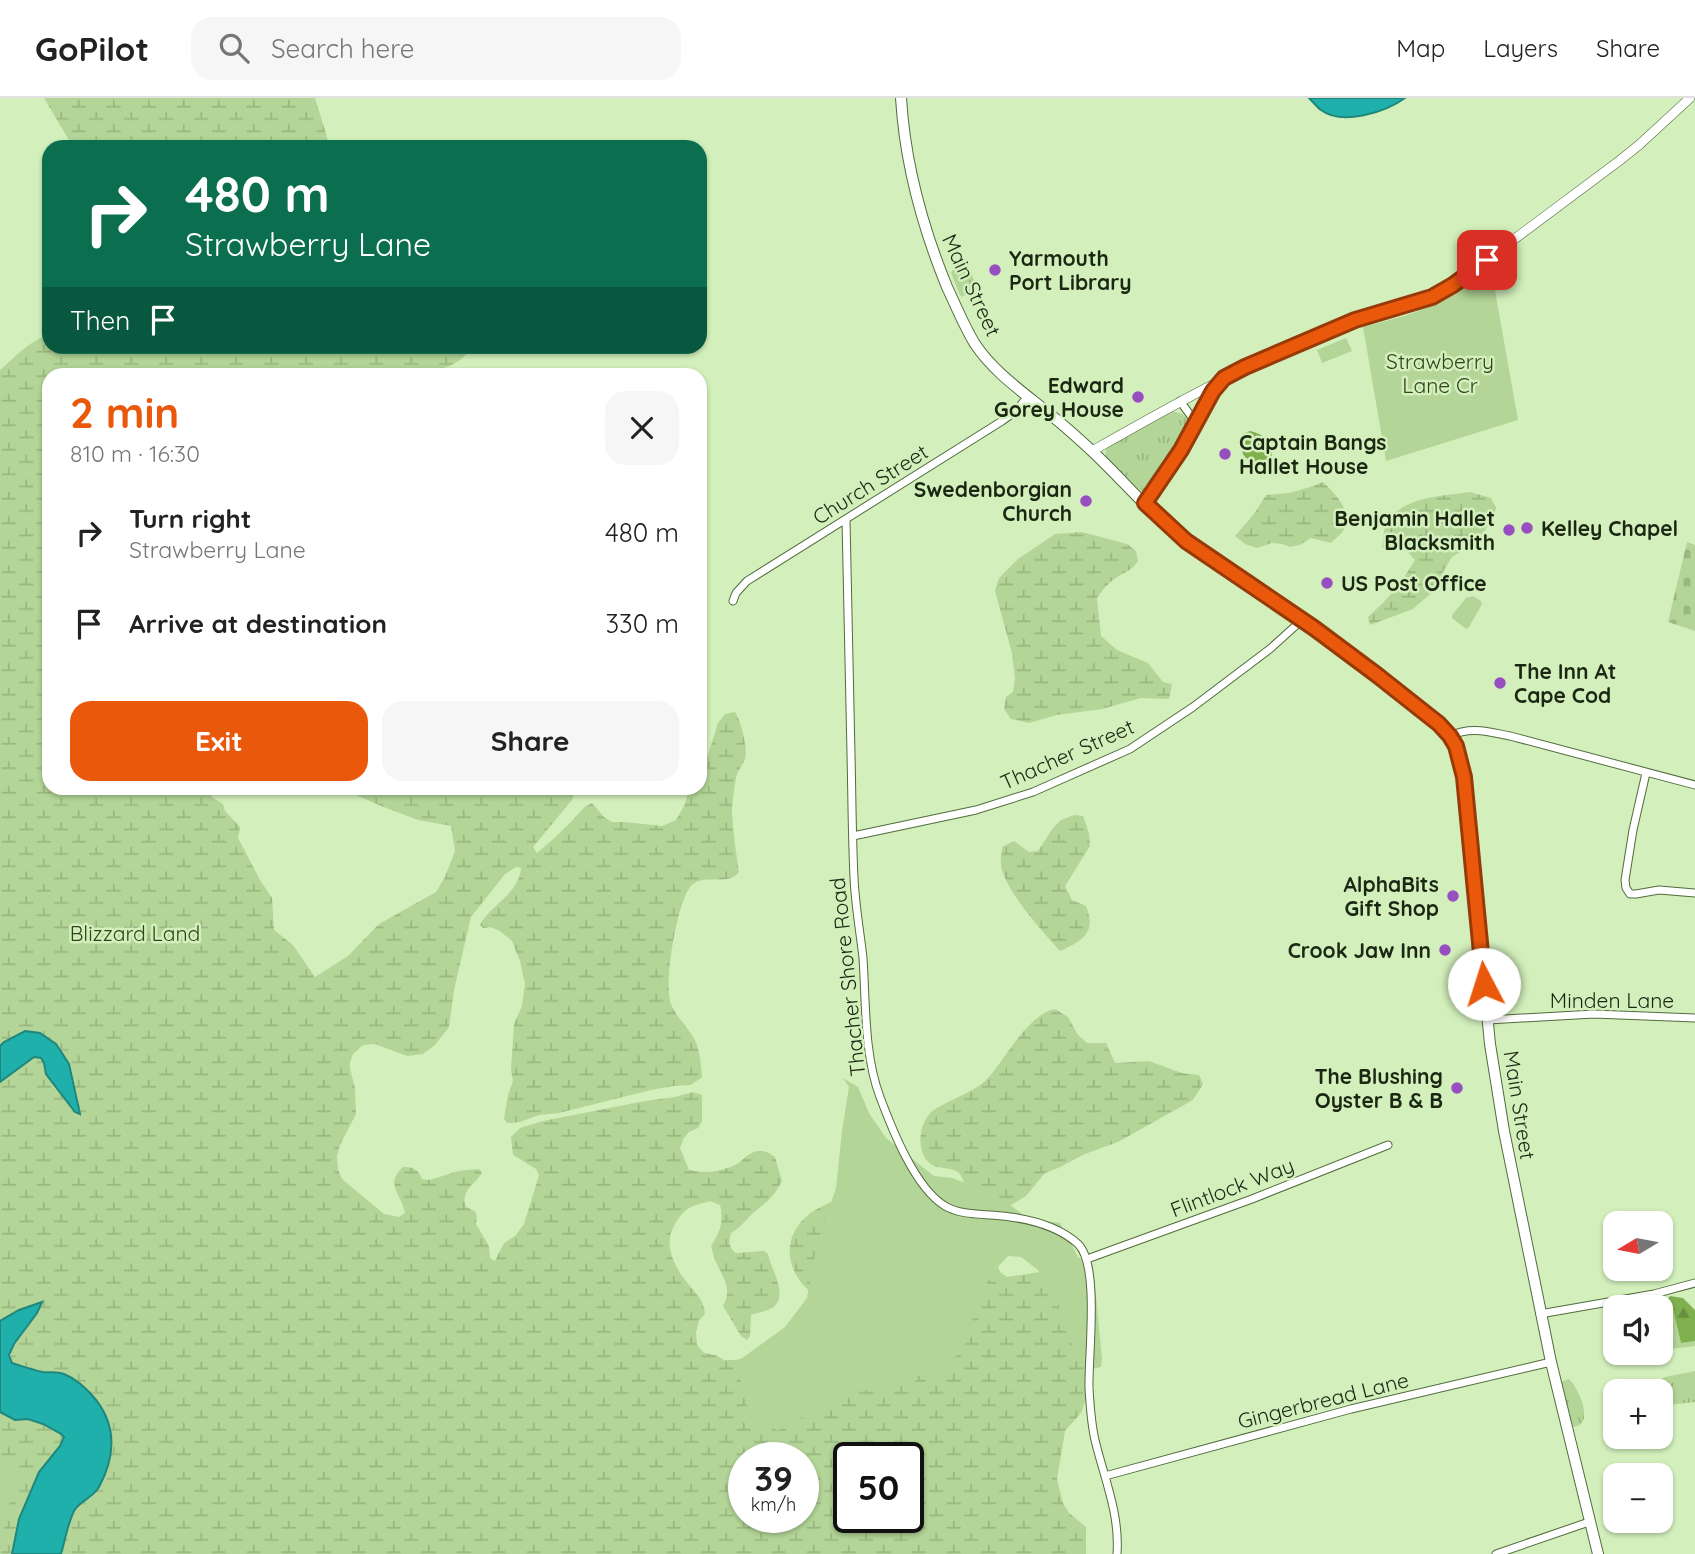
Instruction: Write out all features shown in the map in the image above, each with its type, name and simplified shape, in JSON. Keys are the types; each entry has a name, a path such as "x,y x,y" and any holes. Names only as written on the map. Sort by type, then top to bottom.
{"main road":[{"name":"Main Street","path":"901,98 905,146 919,209 950,293 968,332 981,352 1000,373 1092,451 1186,541 1302,620 1418,706 1450,736 1459,754 1464,777 1494,1077 1550,1362 1598,1554"}],"street":[{"path":"1092,451 1180,401 1283,350 1355,320 1439,294 1629,153 1690,98"},
{"path":"1145,503 1181,450 1213,391 1224,378"},
{"name":"Church Street","path":"733,601 736,593 747,581 1002,421 1019,408 1028,396"},
{"path":"1180,401 1196,423"},
{"name":"Thacher Shore Road","path":"846,520 854,882 867,1035 877,1089 911,1166 928,1191 946,1207 967,1213 1034,1221 1070,1238 1082,1249 1087,1259"},
{"name":"Thacher Street","path":"853,836 976,810 1033,792 1130,749 1193,707 1271,648 1302,620"},
{"path":"1450,736 1467,730 1482,730 1695,785"},
{"path":"1646,773 1633,830 1626,888 1630,894 1659,890 1695,894"},
{"name":"Minden Lane","path":"1488,1020 1587,1014 1695,1018"},
{"name":"Flintlock Way","path":"1087,1259 1252,1199 1388,1145"},
{"path":"1087,1259 1091,1300 1091,1411 1095,1439 1117,1522 1117,1554"},
{"path":"1540,1314 1654,1294 1695,1283"},
{"name":"Gingerbread Lane","path":"1105,1476 1350,1409 1550,1362"},
{"path":"1496,1554 1590,1522"}],"green space":[{"path":"44,98 315,98 328,140 69,140"},
{"name":"Strawberry Lane Cr","path":"1491,268 1518,420 1386,461 1363,327 1426,308"},
{"path":"961,269 972,275 975,283 972,291 962,297 951,273"},
{"name":"Blizzard Land","path":"42,338 42,354 467,354 444,368 42,368 42,795 211,795 223,804 225,811 240,827 238,838 272,898 274,930 293,945 315,977 348,956 379,924 436,892 455,851 451,826 418,820 356,795 574,795 533,847 537,853 592,803 612,822 662,826 676,820 688,795 707,795 707,758 718,723 725,714 735,712 744,738 746,754 736,777 732,812 739,872 728,879 701,880 690,887 680,910 670,963 671,1004 695,1040 702,1077 691,1085 651,1090 507,1123 504,1119 513,1081 511,1070 514,1024 522,1006 525,984 512,941 500,931 480,925 515,885 521,868 516,867 505,874 471,917 454,990 449,1027 435,1045 423,1054 407,1056 375,1044 363,1045 353,1054 350,1069 355,1088 356,1114 337,1156 342,1179 384,1214 399,1217 405,1213 394,1184 403,1167 415,1169 422,1179 430,1180 458,1171 479,1169 482,1173 466,1192 466,1207 475,1211 476,1224 489,1246 490,1258 495,1261 504,1243 515,1236 524,1224 539,1175 536,1169 513,1155 511,1137 520,1128 543,1121 693,1092 702,1095 702,1121 698,1128 684,1138 680,1148 689,1170 719,1170 737,1164 754,1152 763,1151 775,1157 782,1181 769,1200 731,1233 730,1244 736,1253 764,1251 768,1254 778,1282 778,1302 768,1310 751,1315 750,1336 747,1340 741,1336 723,1306 727,1287 711,1246 720,1227 720,1205 710,1201 694,1206 682,1214 675,1224 670,1240 672,1256 679,1271 700,1298 705,1314 699,1321 696,1332 697,1345 704,1353 724,1360 736,1360 771,1351 814,1295 804,1286 792,1265 791,1242 795,1231 812,1212 852,1192 996,1261 1000,1272 1007,1277 1040,1272 1057,1276 1092,1382 1081,1413 1065,1431 1057,1479 1063,1503 1069,1513 1086,1527 1086,1554 61,1554 74,1509 92,1497 99,1487 52,1372 12,1363 12,1348 41,1302 0,1321 0,1082 34,1057 41,1058 46,1069 80,1112 70,1064 56,1044 25,1031 0,1046 0,370"},
{"path":"1346,338 1352,351 1322,363 1317,350"},
{"path":"1171,411 1184,415 1188,420 1186,436 1150,487 1141,491 1107,459 1106,449"},
{"path":"1250,431 1268,441 1272,450 1270,461 1255,462 1243,454 1242,434"},
{"path":"1323,482 1340,502 1347,520 1343,531 1331,543 1311,538 1300,545 1290,547 1272,543 1257,548 1245,544 1235,536 1266,495 1289,493"},
{"path":"1470,492 1491,498 1496,508 1486,529 1470,546 1452,557 1430,594 1413,609 1370,625 1368,617 1394,591 1415,560 1407,551 1382,548 1388,521 1404,506 1414,502"},
{"path":"1082,532 1127,544 1136,551 1136,564 1104,588 1097,598 1101,636 1117,650 1148,663 1163,682 1172,684 1169,699 1141,698 1102,709 1057,715 1029,723 1011,719 1004,709 1006,697 1013,692 1015,678 1012,653 995,591 999,578 1018,559 1055,534"},
{"path":"1687,542 1695,545 1695,631 1668,622"},
{"path":"1473,596 1482,604 1466,629 1452,618 1452,615 1466,598"},
{"path":"1074,815 1083,816 1090,846 1065,886 1072,900 1086,906 1090,923 1081,939 1060,951 1025,910 1009,886 1001,864 1002,847 1014,841 1029,852 1038,851 1061,820"},
{"path":"1055,1009 1068,1017 1078,1035 1087,1043 1106,1043 1115,1063 1149,1061 1182,1073 1199,1075 1203,1084 1193,1100 1118,1142 1045,1173 1026,1196 1004,1209 967,1186 956,1171 934,1166 928,1161 923,1155 920,1138 924,1122 934,1110 984,1082 1027,1027 1046,1012"},
{"path":"843,1078 858,1087 869,1113 886,1138 934,1176 952,1178 993,1193 1028,1218 1060,1223 1078,1257 1093,1265 1101,1367 1088,1370 1069,1339 1057,1300 1038,1270 1021,1257 1008,1256 980,1294 964,1348 944,1369 918,1376 910,1385 845,1393 777,1431 760,1423 749,1408 743,1393 738,1361 785,1327 807,1298 817,1244 836,1188 849,1087"},
{"path":"1673,1296 1683,1298 1695,1310 1695,1341 1681,1343 1673,1309"},
{"path":"1673,1309 1681,1343 1695,1341 1695,1346 1673,1349"},
{"path":"1695,1371 1695,1402 1673,1405 1673,1379 1662,1379"},
{"path":"1569,1379 1581,1398 1584,1414 1583,1421 1572,1427 1561,1382"},
{"path":"0,1412 15,1420 28,1419 43,1424 64,1437 39,1472 19,1519 12,1554 0,1554"},
{"path":"0,1460 16,1477 0,1546"}],"water":[{"path":"1309,98 1405,98 1376,112 1340,117 1321,110"},
{"path":"25,1031 40,1033 56,1044 69,1064 80,1114 75,1112 46,1074 41,1058 34,1057 0,1082 0,1046"},
{"path":"42,1302 14,1344 9,1355 12,1363 39,1371 64,1374 86,1389 97,1401 108,1422 111,1454 99,1487 74,1511 61,1554 12,1554 19,1519 39,1472 64,1437 43,1424 28,1419 15,1420 0,1412 0,1321 19,1310"}],"place":[{"name":"Yarmouth Port Library","path":"995,270"},
{"name":"Edward Gorey House","path":"1138,397"},
{"name":"Captain Bangs Hallet House","path":"1225,454"},
{"name":"Swedenborgian Church","path":"1086,501"},
{"name":"Kelley Chapel","path":"1527,528"},
{"name":"Benjamin Hallet Blacksmith","path":"1509,530"},
{"name":"US Post Office","path":"1327,583"},
{"name":"The Inn At Cape Cod","path":"1500,683"},
{"name":"AlphaBits Gift Shop","path":"1453,896"},
{"name":"Crook Jaw Inn","path":"1445,950"},
{"name":"The Blushing Oyster B & B","path":"1457,1088"}],"route":[{"path":"1484,984 1464,777 1459,754 1450,736 1418,706 1358,660 1186,541 1145,503 1181,450 1218,383 1224,378 1355,320 1439,294 1487,260"}]}
